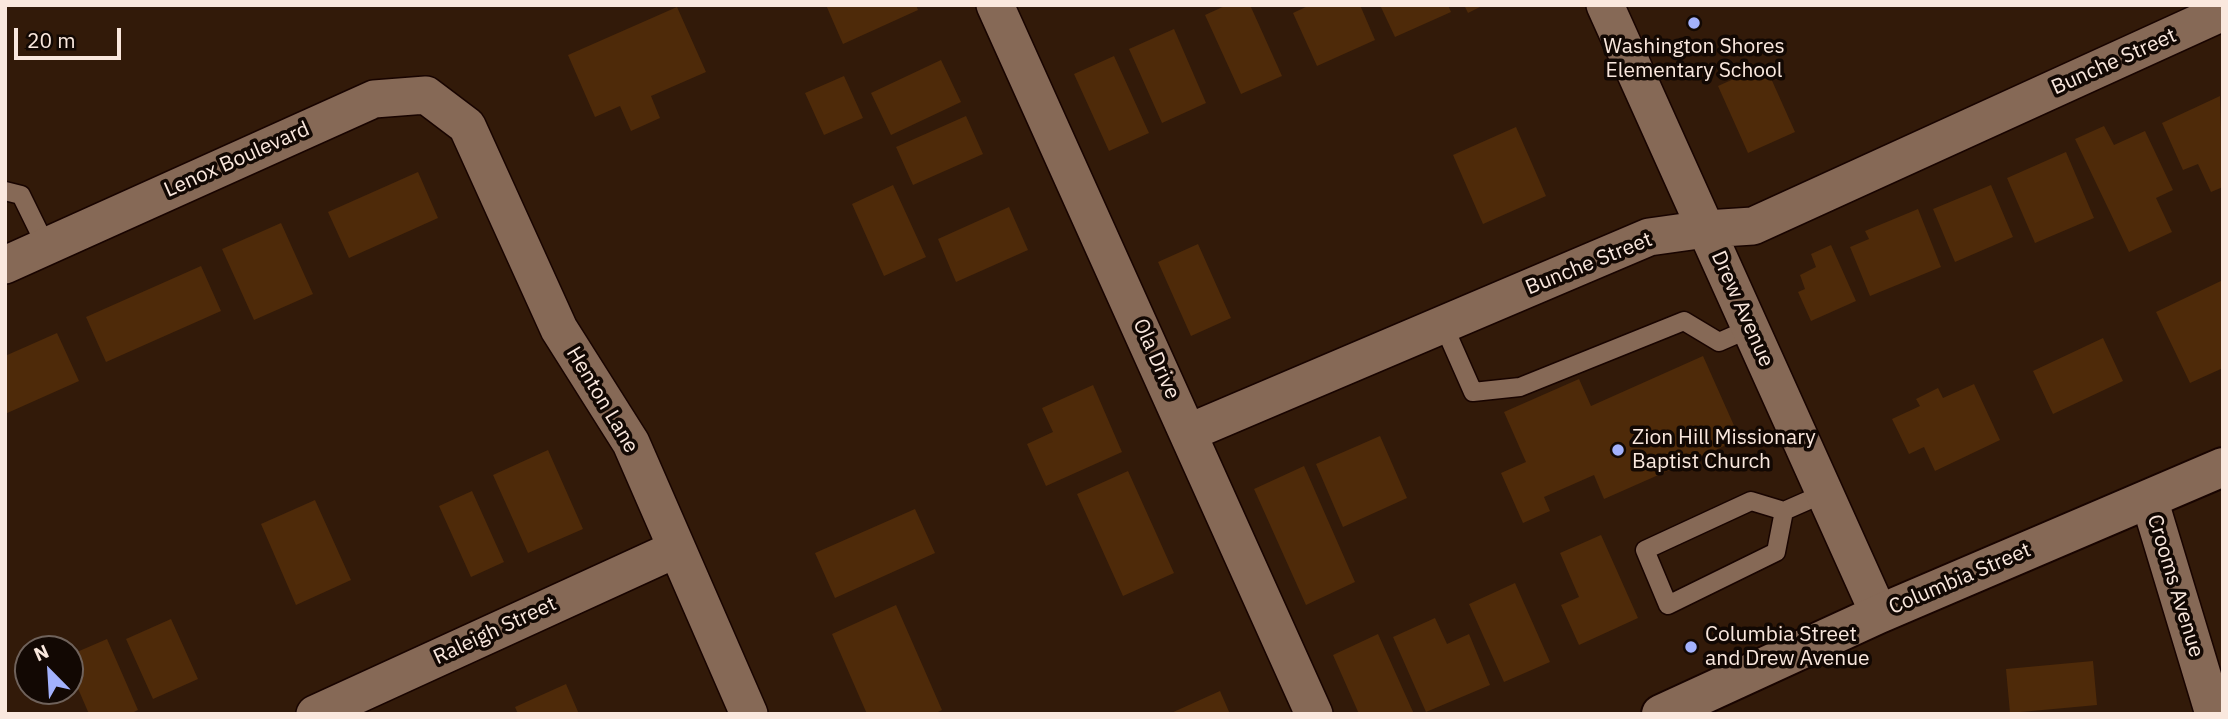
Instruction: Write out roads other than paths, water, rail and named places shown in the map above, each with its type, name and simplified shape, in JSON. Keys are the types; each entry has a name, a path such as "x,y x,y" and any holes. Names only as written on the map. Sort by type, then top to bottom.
{"street":[{"name":"Drew Avenue","path":"1605,5 1879,614"},
{"name":"Ola Drive","path":"1007,9 1314,714"},
{"name":"Bunche Street","path":"1190,432 1649,237 1753,226 2223,12"},
{"name":"Lenox Boulevard","path":"5,264 374,99 426,95 467,126"},
{"name":"Henton Lane","path":"467,126 559,330 631,443 749,714"},
{"name":"Columbia Street","path":"1661,714 1879,614 2223,467"},
{"name":"Crooms Avenue","path":"2149,499 2214,714"},
{"name":"Raleigh Street","path":"315,714 676,549"}],"lane":[{"path":"5,191 21,195 46,246"},
{"path":"1443,324 1473,392 1520,387 1684,321 1719,342 1751,328"},
{"path":"1784,511 1776,552 1668,605 1645,550 1751,501 1784,511 1825,493"}],"place":[{"name":"Washington Shores Elementary School","path":"1694,23"},
{"name":"Zion Hill Missionary Baptist Church","path":"1618,450"},
{"name":"Columbia Street and Drew Avenue","path":"1691,647"}]}
